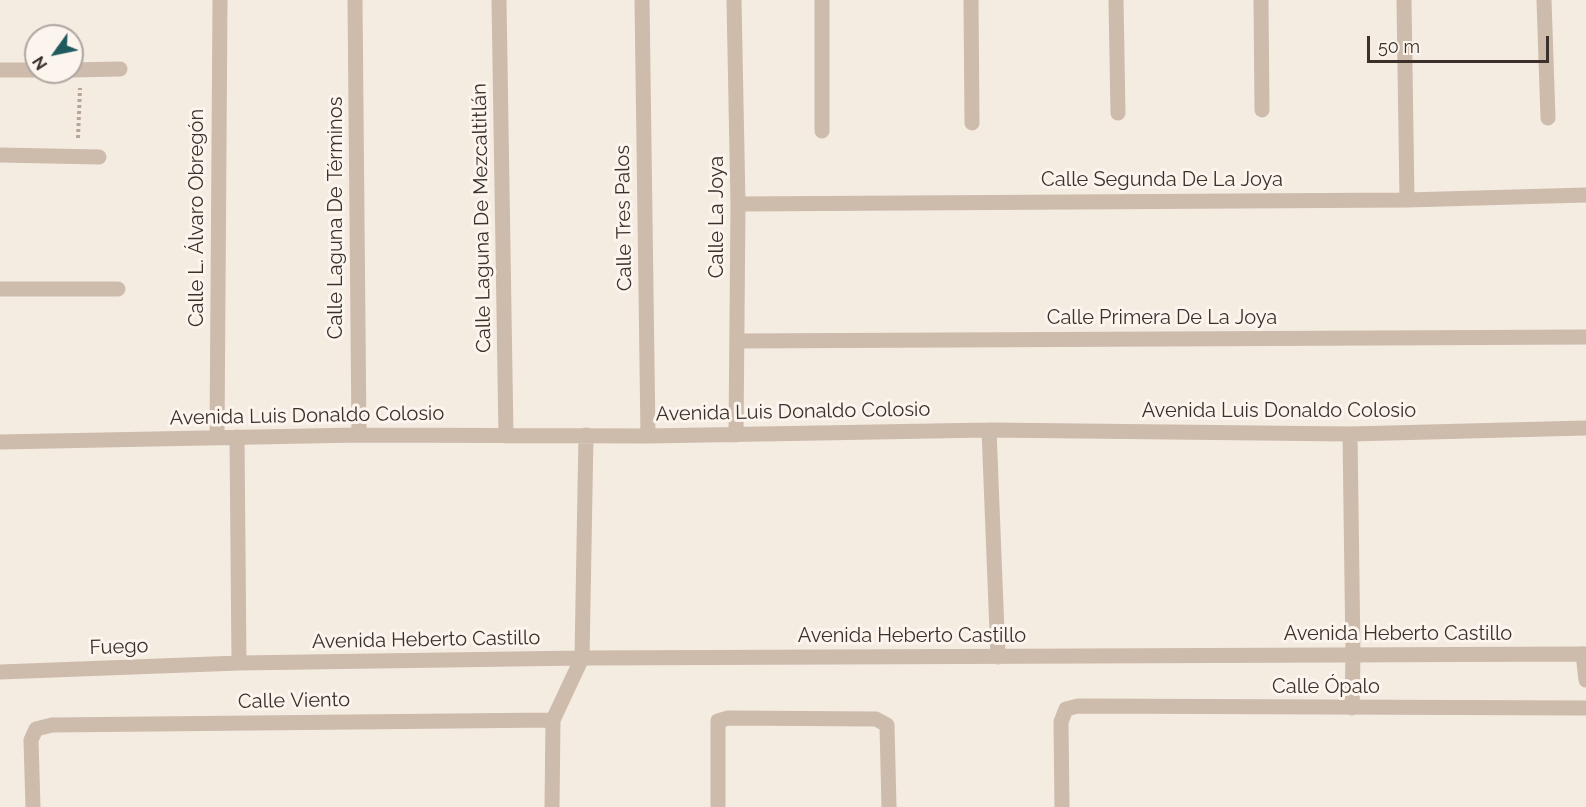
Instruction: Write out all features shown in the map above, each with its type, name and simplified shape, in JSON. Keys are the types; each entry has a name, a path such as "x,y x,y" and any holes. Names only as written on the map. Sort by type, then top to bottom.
{"street":[{"name":"Calle L. Álvaro Obregón","path":"217,437 220,0"},
{"name":"Calle Laguna De Términos","path":"355,0 359,435"},
{"name":"Calle Laguna De Mezcaltitlán","path":"499,0 506,436"},
{"name":"Calle Tres Palos","path":"642,0 648,436"},
{"name":"Calle La Joya","path":"734,0 738,204 736,435"},
{"path":"822,0 822,131"},
{"path":"971,0 972,123"},
{"path":"1116,0 1118,113"},
{"path":"1261,0 1262,110"},
{"path":"1404,0 1407,200"},
{"path":"1544,0 1548,118"},
{"path":"84,70 120,69"},
{"path":"0,70 24,70"},
{"path":"0,155 99,158"},
{"name":"Calle Segunda De La Joya","path":"738,204 1407,200 1586,195"},
{"path":"0,289 118,289"},
{"name":"Calle Primera De La Joya","path":"737,341 1586,337"},
{"name":"Avenida Luis Donaldo Colosio","path":"0,442 359,435 648,436 989,430 1350,434 1586,428"},
{"path":"989,430 998,657"},
{"path":"1350,434 1352,708"},
{"path":"552,807 553,720 582,658 586,435"},
{"path":"237,437 239,663"},
{"path":"1584,654 1586,680"},
{"name":"Avenida Heberto Castillo","path":"239,663 582,658 1584,654"},
{"name":"Fuego","path":"0,672 239,663"},
{"name":"Calle Ópalo","path":"1062,807 1061,722 1066,709 1078,706 1586,708"},
{"path":"718,807 718,721 739,718 876,719 887,725 889,807"},
{"name":"Calle Viento","path":"33,807 31,740 36,729 52,725 553,720"}],"path":[{"path":"76,84 78,157"}]}
